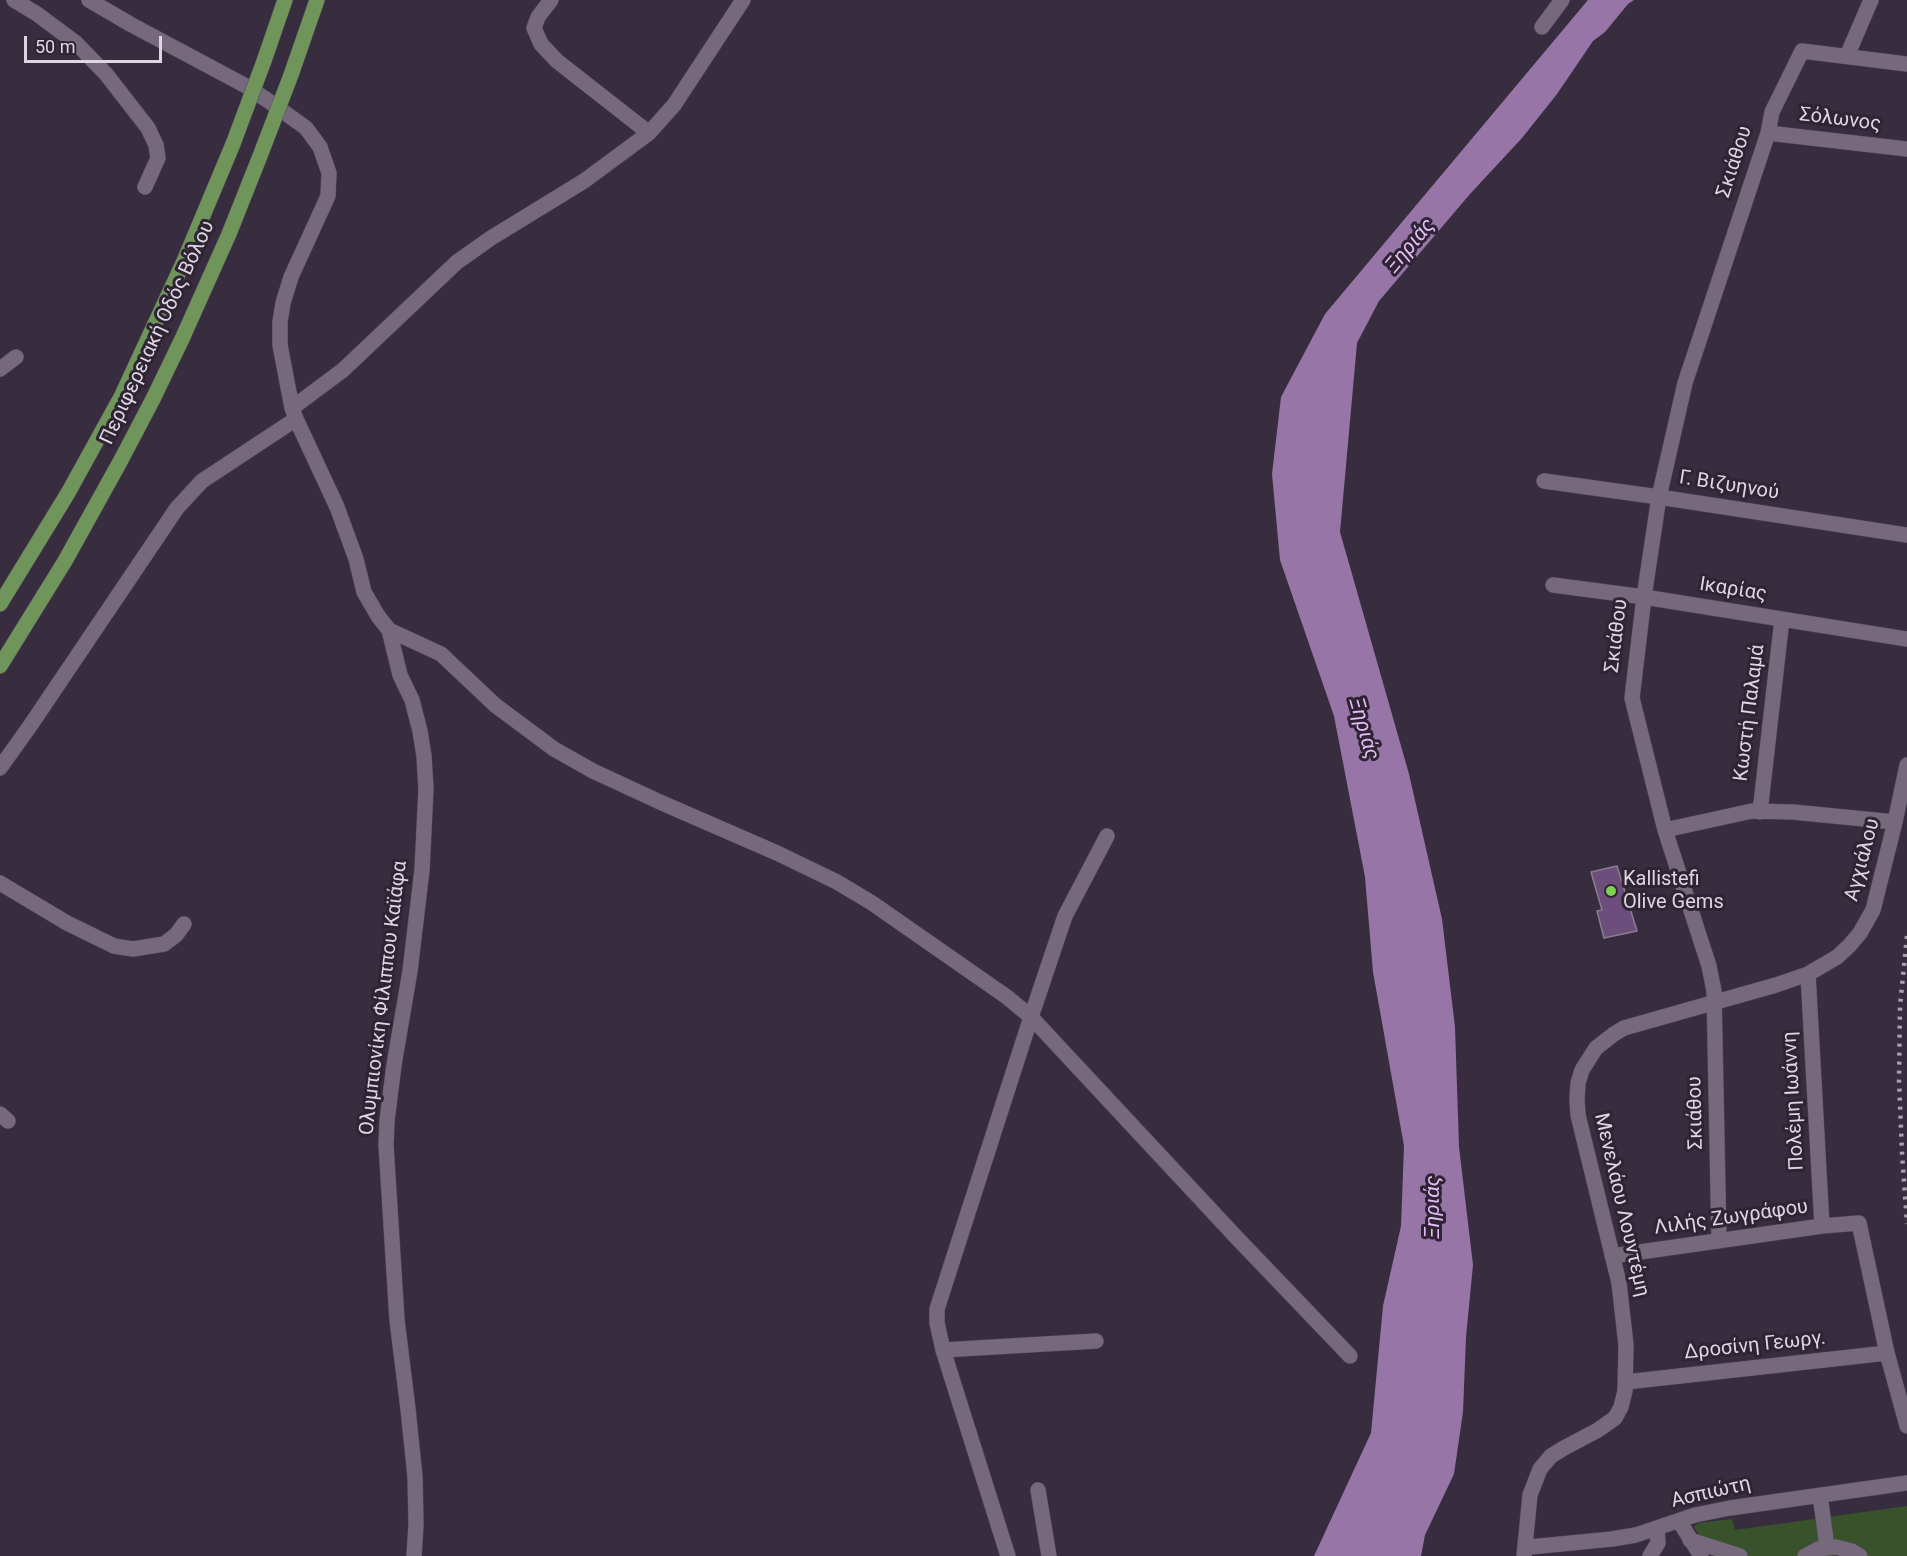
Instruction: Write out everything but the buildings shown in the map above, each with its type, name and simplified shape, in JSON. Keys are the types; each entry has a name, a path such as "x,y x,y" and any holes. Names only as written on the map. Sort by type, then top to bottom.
{"main road":[{"name":"Περιφερειακή Οδός Βόλου","path":"0,604 68,493 122,396 184,261 233,144 285,0"},
{"name":"Περιφερειακή Οδός Βόλου","path":"0,666 65,561 132,440 182,339 229,234 291,75 317,0"}],"street":[{"path":"15,0 76,43 106,74 148,128 156,145 158,158 145,187"},
{"path":"89,0 246,86 306,128 320,147 329,173 328,196 291,277 283,303 280,345 294,413 337,507 356,559 364,592 389,630 441,654 495,705 554,749 593,771 812,869 856,893 1007,997 1030,1017 1350,1356"},
{"path":"551,0 538,17 534,28 541,44 557,61 649,133"},
{"path":"0,768 177,508 202,481 294,413 457,262 491,238 584,181 649,133 674,105 743,0"},
{"path":"1542,27 1562,0"},
{"path":"1871,0 1847,56 1907,64"},
{"name":"Σκιάθου","path":"1719,1240 1715,1003 1709,966 1665,830 1632,698 1659,497 1685,383 1768,133 1772,112 1802,51 1847,56"},
{"name":"Σόλωνος","path":"1768,133 1907,149"},
{"path":"0,369 16,357"},
{"name":"Γ. Βιζυηνού","path":"1544,481 1907,535"},
{"name":"Ικαρίας","path":"1553,585 1644,597 1907,639"},
{"name":"Κωστή Παλαμά","path":"1760,812 1782,619"},
{"name":"Ολυμπιονίκη Φίλιππου Καϊάφα","path":"389,630 400,675 412,700 420,731 426,789 422,870 410,971 393,1065 386,1145 397,1320 415,1477 414,1556"},
{"name":"Αγχιάλου","path":"1808,974 1837,957 1849,946 1869,918 1895,822 1907,765"},
{"path":"1665,830 1752,811 1895,822"},
{"path":"1008,1556 944,1350 937,1323 937,1309 1030,1017 1065,916 1107,836"},
{"path":"0,882 67,923 114,946 133,949 164,944 184,924"},
{"name":"Μενελάου Λουντέμη","path":"1530,1551 1530,1495 1540,1469 1557,1452 1609,1424 1615,1418 1623,1403 1626,1382 1624,1320 1619,1283 1578,1115 1577,1090 1582,1070 1596,1048 1624,1028 1808,974"},
{"name":"Πολέμη Ιωάννη","path":"1808,974 1822,1226"},
{"name":"Λιλής Ζωγράφου","path":"1612,1257 1857,1222 1860,1225 1887,1353"},
{"path":"944,1350 1096,1341"},
{"path":"1887,1353 1907,1426"},
{"name":"Δροσίνη Γεωργ.","path":"1626,1382 1887,1353"},
{"name":"Ασπιώτη","path":"1530,1551 1636,1535 1730,1508 1907,1482"},
{"path":"1038,1490 1049,1556"},
{"path":"1820,1495 1827,1547"},
{"path":"1679,1521 1701,1556"},
{"path":"1650,1556 1658,1543 1657,1528"},
{"path":"1690,1540 1740,1556"},
{"path":"1805,1556 1827,1547 1844,1548 1860,1556"}],"green space":[{"path":"1907,1506 1907,1556 1712,1556 1694,1527 1698,1523 1732,1519 1735,1530"}],"water":[{"name":"Ξηριάς","path":"1588,0 1634,0 1605,32 1593,41 1557,94 1522,138 1470,194 1379,301 1357,343 1340,532 1409,774 1442,919 1455,1027 1459,1147 1473,1265 1466,1337 1463,1412 1454,1474 1425,1535 1421,1556 1314,1556 1371,1433 1383,1306 1401,1226 1404,1146 1373,972 1365,877 1334,716 1280,560 1272,474 1281,397 1325,314"}],"railway":[{"path":"1907,936 1900,1006 1899,1080 1907,1224"}],"place":[{"name":"Kallistefi Olive Gems","path":"1611,891"}]}
